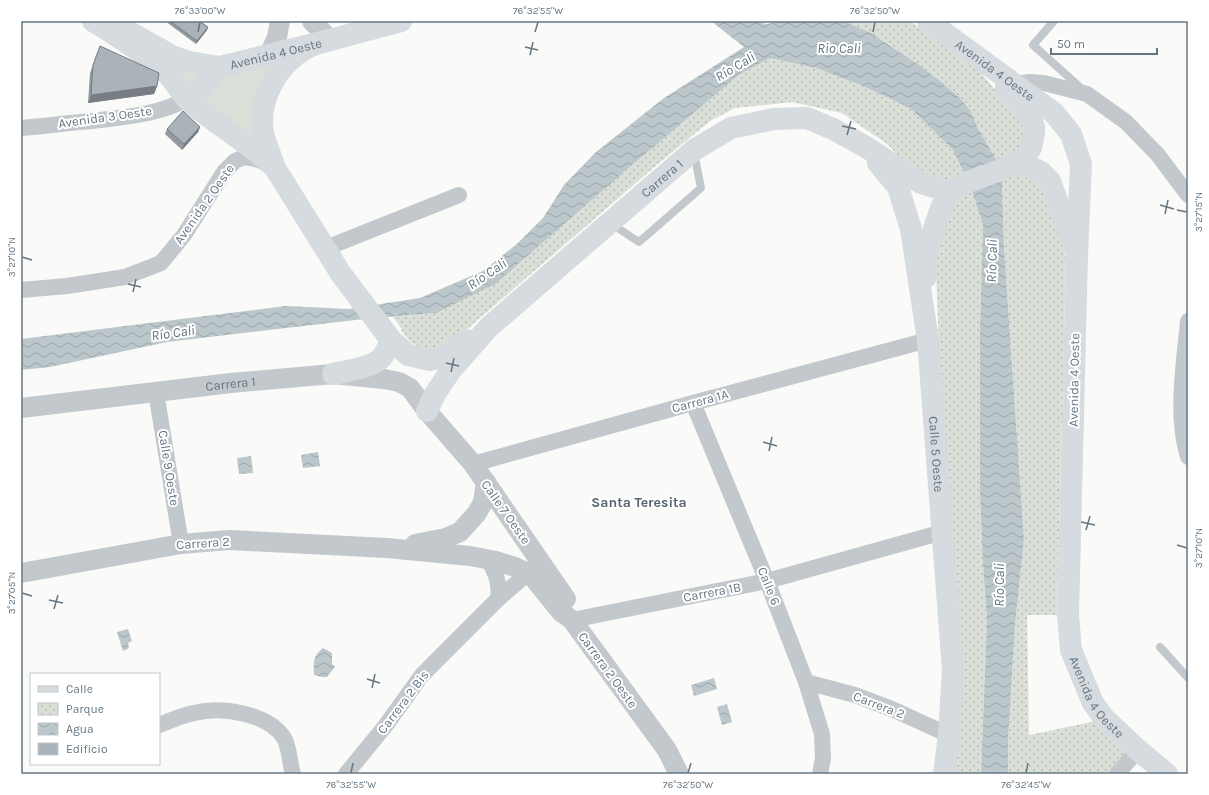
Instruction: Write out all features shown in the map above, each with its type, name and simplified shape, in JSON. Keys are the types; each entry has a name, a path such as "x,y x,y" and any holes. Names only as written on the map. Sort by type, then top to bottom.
{"main road":[{"path":"93,21 114,34 164,70 187,99 256,151 275,168"},
{"name":"Avenida 4 Oeste","path":"110,21 174,57 189,62 220,67 401,21"},
{"name":"Avenida 4 Oeste","path":"928,21 1054,113 1071,134 1081,164 1077,255 1068,615 1071,650 1093,703 1104,718 1138,750 1167,774"},
{"path":"330,40 306,48 286,63 272,83 264,106 263,132 267,149 275,168 341,274 388,336 408,355 430,360 440,358 489,327"},
{"path":"928,340 926,260 937,219 955,189 1011,166 1026,156 1032,146 1034,128 1025,110 983,61"},
{"path":"187,99 203,87 220,67"},
{"name":"Carrera 1","path":"489,327 694,150 731,128 774,119 807,118 833,129 866,147 920,183 955,189"},
{"name":"Calle 5 Oeste","path":"866,147 898,187 911,229 928,340 953,670 949,735 944,774"},
{"path":"1011,166 1028,167 1041,172 1050,180 1077,255"},
{"path":"427,411 435,394 451,370 489,327"},
{"path":"332,374 367,366 380,360 387,349 388,336"}],"street":[{"path":"270,54 277,37 280,21"},
{"path":"312,21 330,40"},
{"path":"1014,84 1030,82 1044,83 1088,94 1126,122 1158,155 1188,195"},
{"name":"Avenida 3 Oeste","path":"21,128 130,117 152,112 180,103 187,99"},
{"name":"Avenida 2 Oeste","path":"21,290 67,286 125,277 160,263 184,236 224,172 235,161 244,157 256,159 275,168"},
{"path":"326,248 459,196"},
{"path":"1188,321 1183,382 1182,422 1188,457"},
{"name":"Carrera 1A","path":"473,464 928,340"},
{"name":"Carrera 1","path":"21,408 231,383 332,374 384,379 399,382 410,388 427,411"},
{"name":"Calle 9 Oeste","path":"156,392 181,544"},
{"name":"Calle 6","path":"693,403 767,581 806,682 822,734 823,758 820,774"},
{"name":"Calle 7 Oeste","path":"427,411 473,464 486,482 533,565"},
{"name":"Carrera 2","path":"387,548 446,538 460,532 477,513 483,502 486,482"},
{"name":"Carrera 1B","path":"572,620 767,581 942,532"},
{"name":"Carrera 2","path":"21,573 181,544 229,540 387,548 470,556 488,559 504,564 533,565"},
{"path":"488,559 499,586 498,599"},
{"name":"Carrera 2 Bis","path":"346,774 386,725 422,674 533,565"},
{"name":"Carrera 2 Oeste","path":"533,565 561,612 572,620 667,750 679,774"},
{"name":"Carrera 2","path":"806,682 855,695 892,709 949,735"},
{"path":"160,725 194,713 209,711 228,710 249,715 273,726 285,739 293,774"},
{"path":"1117,774 1138,750"}],"lane":[{"path":"1054,21 1033,45 1088,94"},
{"path":"610,223 639,242 701,188 694,150"},
{"path":"1160,647 1188,678"}],"green space":[{"path":"110,21 189,62 306,48 264,107 275,168"},
{"path":"844,21 910,21 978,70 1017,114 1025,132 1018,152 997,161 978,128 970,110 959,97 939,80 896,49 871,33"},
{"path":"770,58 816,68 863,86 910,108 953,150 964,175 944,183 914,171 887,144 842,113 792,102 735,108 710,121 652,169 450,344 427,349 422,348 412,343 401,331 402,329 393,317 436,313 624,172 740,74"},
{"path":"1015,172 1046,185 1066,257 1057,615 1027,615 1029,735 1096,721 1133,756 1117,774 1008,774 1008,741 1015,625 1024,539 1004,248 1002,178"},
{"path":"972,191 983,225 980,325 980,495 987,619 981,774 954,774 936,264 945,224 954,197"}],"water":[{"name":"Rio Cali","path":"711,21 757,21 766,24 785,21 844,21 871,33 919,65 959,97 970,110 978,128 997,161 1002,178 1004,248 1024,539 1015,625 1008,741 1008,774 981,774 987,619 980,495 980,325 983,225 972,191 953,150 910,108 863,86 816,68 770,58 740,74 495,284 436,313 364,319 167,342 50,367 21,370 21,339 286,306 349,309 420,298 483,271 518,243 543,218 564,185 596,152 664,98 744,47"},
{"path":"318,452 320,466 303,468 301,455"},
{"path":"251,456 253,473 239,474 237,458"},
{"path":"128,629 132,641 128,643 129,648 123,651 117,632"},
{"path":"323,648 332,653 332,664 335,667 327,677 314,675 315,657"},
{"path":"714,678 717,689 694,696 691,685"},
{"path":"727,704 732,722 722,725 717,707"}],"building":[{"path":"170,21 199,21 208,27 197,41"},
{"path":"100,46 159,73 157,86 91,95 93,65"},
{"path":"183,111 200,127 184,144 167,129"}],"district":[{"name":"Santa Teresita","path":"639,502"}],"water label":[{"name":"Río Cali","path":"735,67"},
{"name":"Río Cali","path":"992,261"},
{"name":"Río Cali","path":"487,274"},
{"name":"Río Cali","path":"173,333"},
{"name":"Río Cali","path":"999,585"}]}
